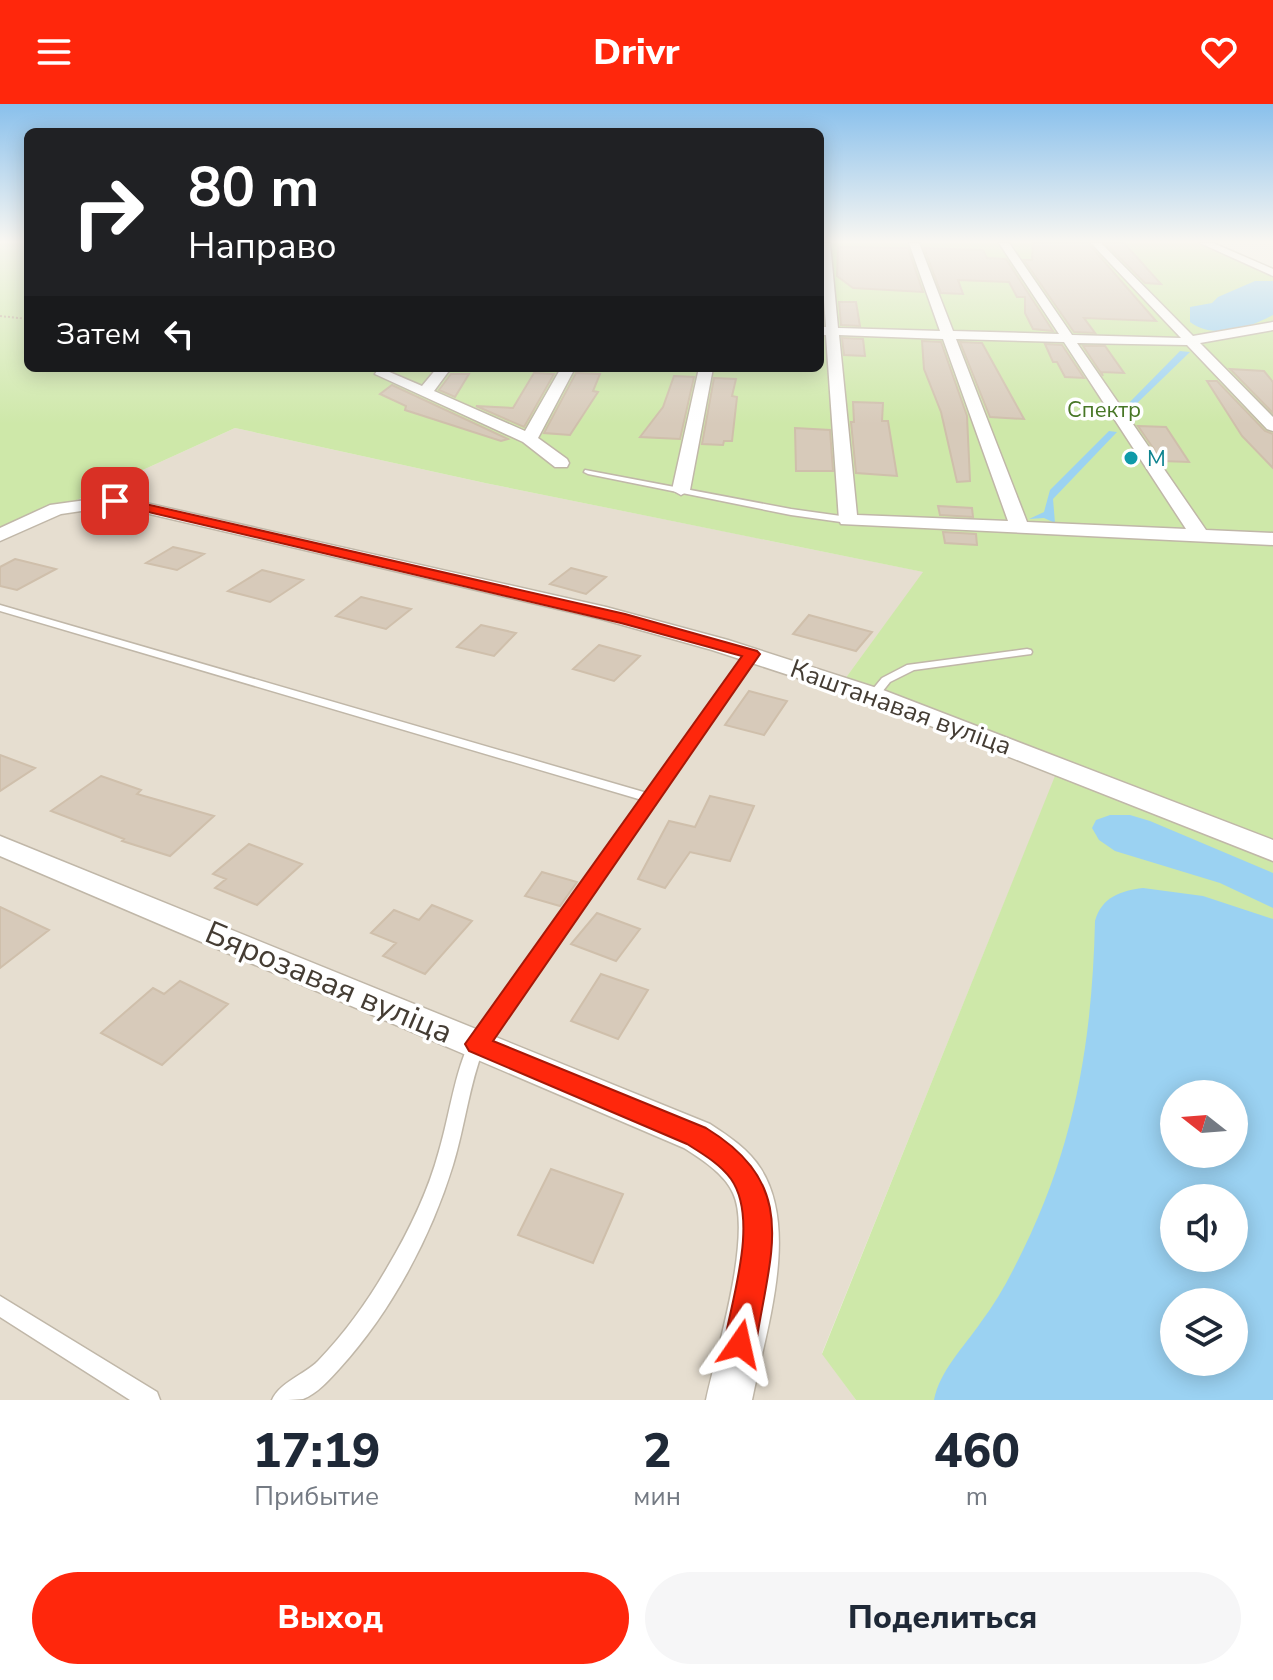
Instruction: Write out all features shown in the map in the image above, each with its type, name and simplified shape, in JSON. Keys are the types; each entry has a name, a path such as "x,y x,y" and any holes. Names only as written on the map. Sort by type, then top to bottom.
{"street":[{"path":"826,303 826,331 848,520 1273,539"},
{"path":"937,303 1020,528"},
{"path":"1044,303 1200,536"},
{"path":"1156,303 1273,426"},
{"path":"826,331 1193,341 1273,326"},
{"path":"425,393 441,372"},
{"path":"529,439 566,372"},
{"path":"681,490 705,372"},
{"path":"382,374 529,439 561,463"},
{"name":"Каштанавая вуліца","path":"0,535 57,509 98,501 123,502 618,617 752,654 874,695 1268,842"},
{"name":"Бярозавая вуліца","path":"0,845 697,1136 720,1150 740,1169 755,1195 760,1224 729,1400"}],"lane":[{"path":"588,472 791,512 848,520"},
{"path":"0,608 649,798"},
{"path":"874,695 886,680 911,667 1027,652"},
{"path":"283,1400 322,1372 353,1335 413,1239 444,1165 466,1067 477,1044 752,654"},
{"path":"0,1306 149,1400"}],"path":[{"path":"0,316 24,319"}],"shaded area":[{"path":"235,428 485,483 924,572 842,683 1060,765 822,1353 856,1400 0,1400 0,535"}],"green space":[{"name":"Спектр","path":"0,303 24,303 24,372 824,372 824,303 1273,303 1273,1400 856,1400 822,1354 1059,766 842,683 923,572 485,483 235,428 0,535"}],"water":[{"path":"1209,303 1273,303 1273,315 1243,328 1220,331 1190,322 1190,307"},
{"path":"1180,351 1190,352 1131,409 1123,409"},
{"path":"1109,431 1117,432 1053,499 1055,523 1044,518 1029,519 1044,512 1050,490"},
{"path":"1110,815 1130,815 1150,821 1273,873 1273,908 1220,883 1115,851 1099,840 1092,828 1096,820"},
{"path":"1143,888 1203,896 1273,919 1273,1400 934,1400 947,1369 1006,1283 1051,1185 1065,1143 1084,1057 1095,921 1102,906 1120,893"}],"building":[{"path":"839,303 856,303 860,326 841,325"},
{"path":"1025,303 1035,303 1053,331 1033,329 1025,313"},
{"path":"1054,303 1141,303 1156,321 1084,318 1095,333 1074,332"},
{"path":"842,338 863,339 865,356 844,355"},
{"path":"922,341 941,342 967,416 970,481 957,482 941,412 924,369"},
{"path":"960,342 982,343 1024,419 990,417"},
{"path":"1045,344 1062,345 1084,378 1065,377 1057,362 1053,362"},
{"path":"1083,346 1105,346 1124,373 1101,372 1103,376"},
{"path":"1230,369 1264,371 1273,382 1273,413"},
{"path":"534,373 554,374 524,427 476,406 513,408"},
{"path":"576,373 600,374 593,391 598,392 570,435 544,433"},
{"path":"451,374 469,374 455,397 439,390"},
{"path":"674,376 694,377 680,439 640,437 663,407"},
{"path":"714,378 736,379 732,396 737,397 732,441 724,441 723,445 702,444"},
{"path":"1207,381 1217,381 1265,431 1273,434 1273,468 1242,436"},
{"path":"392,385 508,439 501,441 405,410 406,406 380,394"},
{"path":"853,402 883,403 882,421 888,421 897,476 856,473 851,422 854,422"},
{"path":"1138,426 1166,427 1189,462 1162,461"},
{"path":"795,428 830,430 833,471 796,471"},
{"path":"938,506 972,508 973,517 940,515"},
{"path":"943,532 976,534 977,545 945,543"},
{"path":"173,547 204,554 177,570 146,563"},
{"path":"15,559 56,569 17,590 0,586 0,567"},
{"path":"571,568 606,577 586,594 550,584"},
{"path":"262,570 303,580 270,602 228,591"},
{"path":"361,597 411,609 386,629 336,616"},
{"path":"809,615 872,632 856,651 793,634"},
{"path":"481,625 516,633 494,656 457,647"},
{"path":"599,645 640,656 614,681 573,669"},
{"path":"749,691 787,701 764,735 725,725"},
{"path":"0,755 35,768 0,791"},
{"path":"101,776 141,790 137,794 214,816 170,856 122,841 124,839 51,811"},
{"path":"710,796 754,806 730,861 690,852 665,888 638,879 669,821 695,827"},
{"path":"249,844 302,864 257,905 215,888 226,879 213,874"},
{"path":"542,872 577,882 560,906 525,896"},
{"path":"432,905 472,921 425,974 383,956 396,943 371,933 394,910 419,920"},
{"path":"0,907 49,930 0,968"},
{"path":"597,913 640,929 616,961 571,944"},
{"path":"601,974 648,990 618,1039 571,1021"},
{"path":"180,981 228,1004 162,1065 101,1033 153,988 164,994"},
{"path":"551,1169 623,1194 593,1263 518,1235"}],"place":[{"name":"М","path":"1131,458"}],"route":[{"path":"115,501 625,619 752,654 477,1044 697,1136 720,1150 740,1169 755,1195 760,1224 740,1344"}]}
